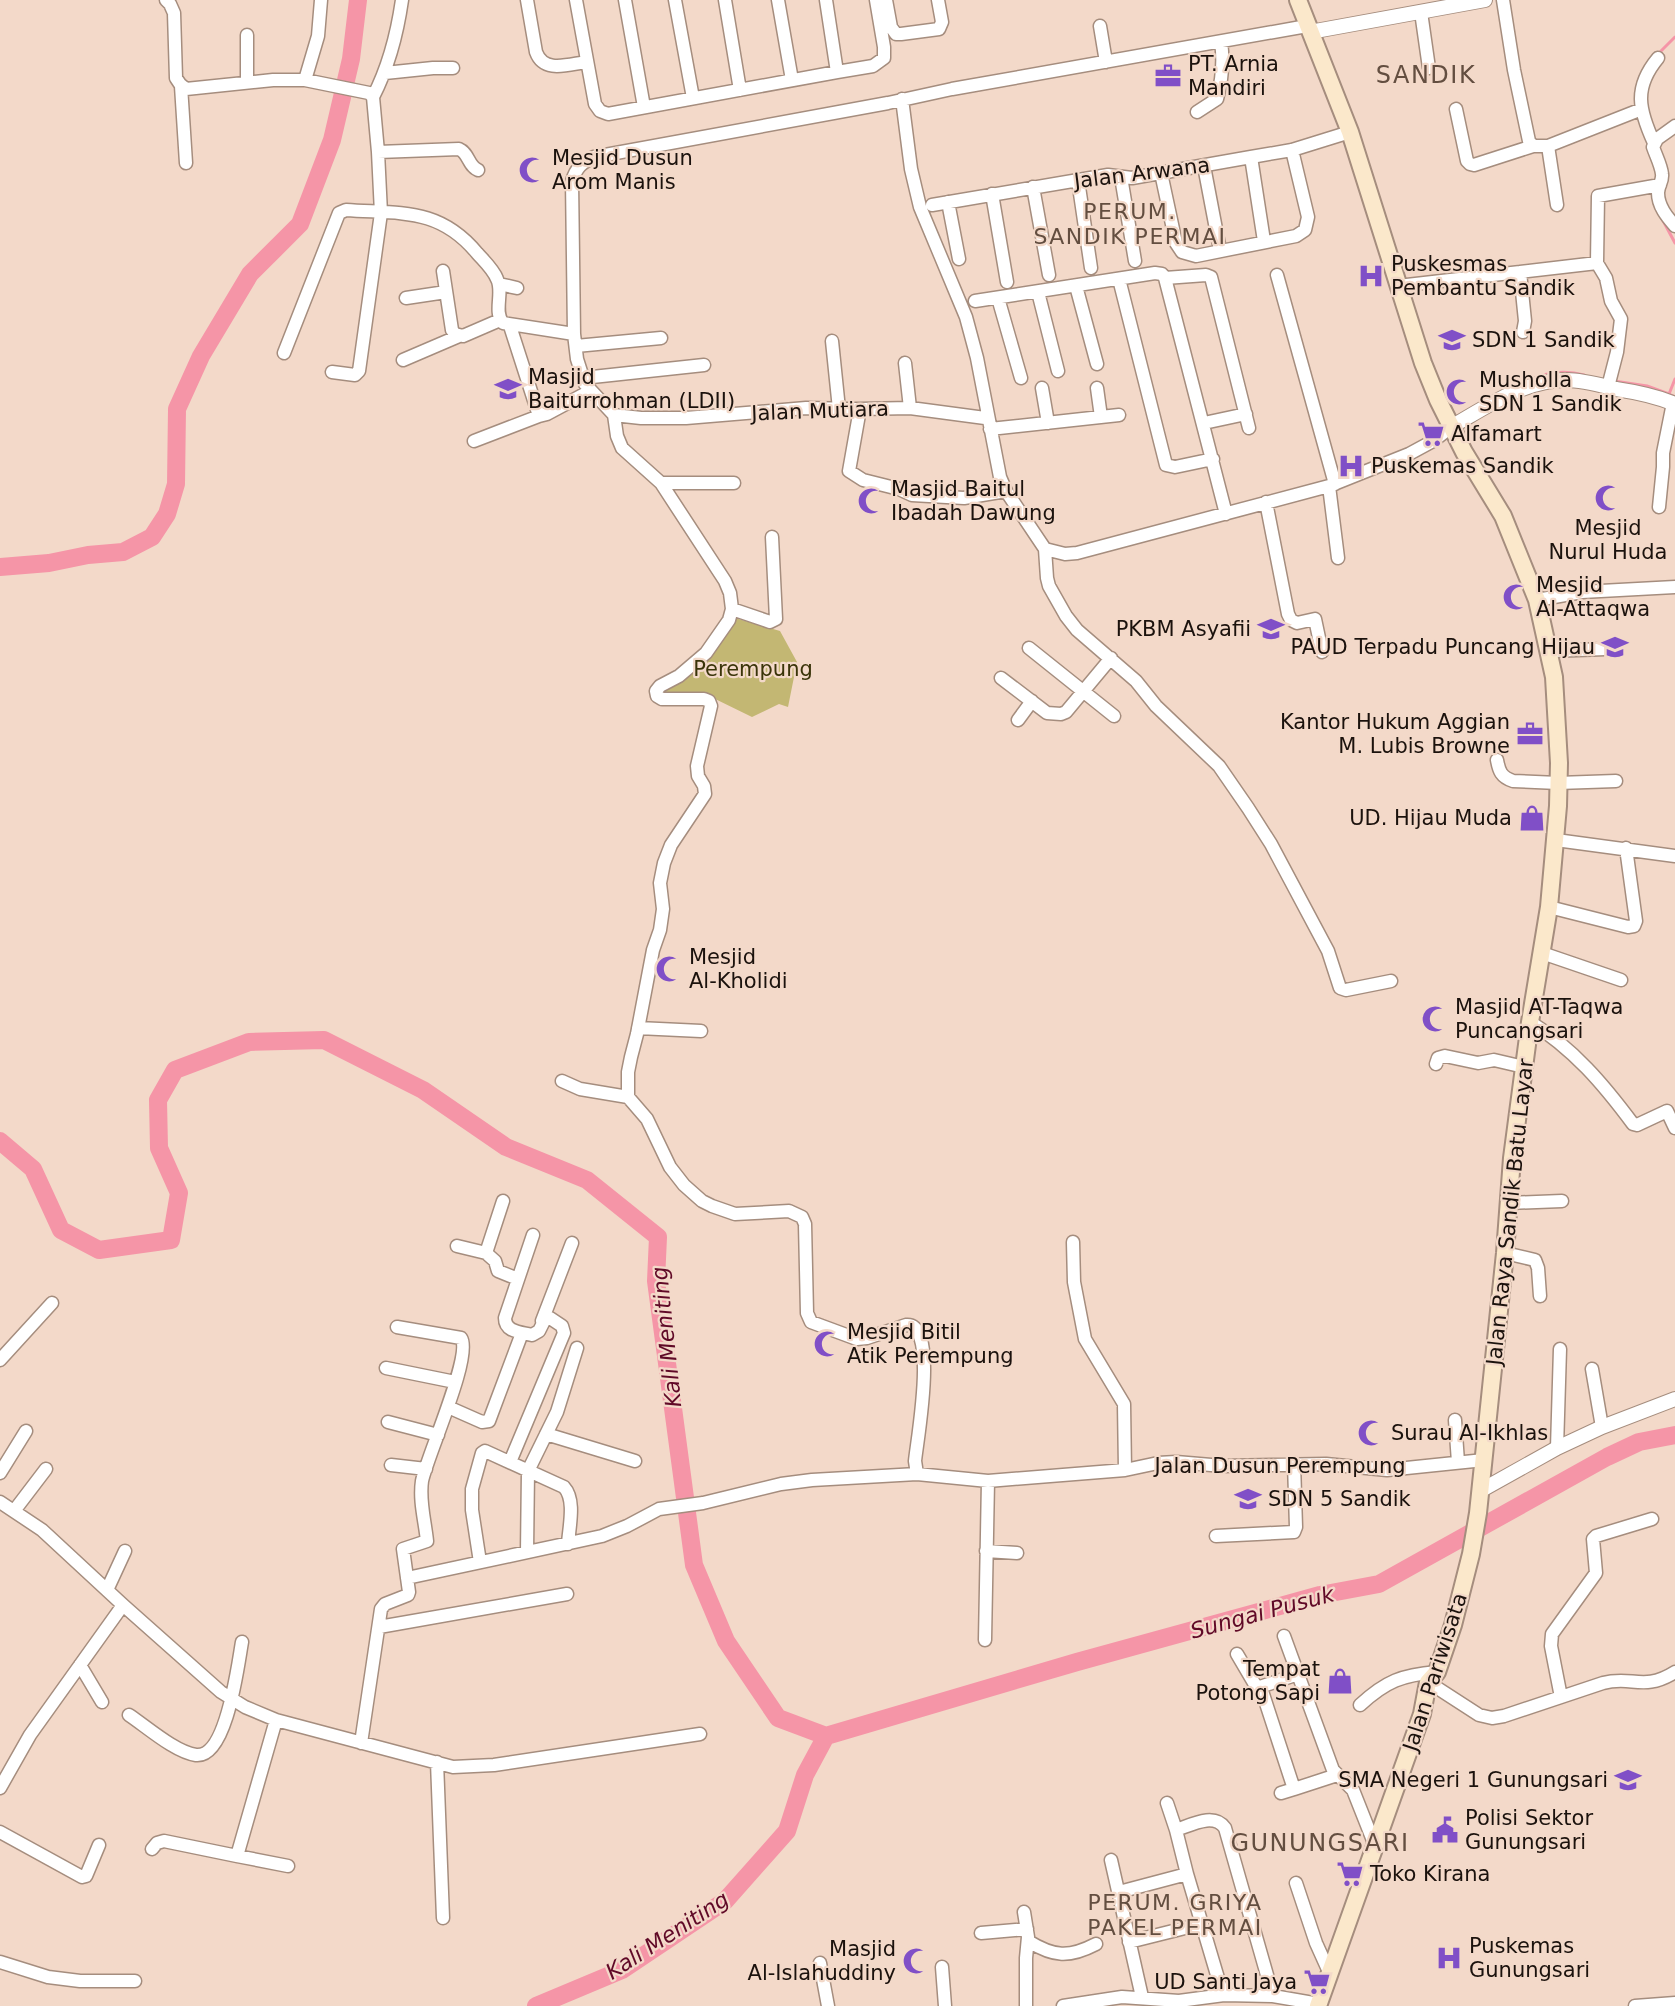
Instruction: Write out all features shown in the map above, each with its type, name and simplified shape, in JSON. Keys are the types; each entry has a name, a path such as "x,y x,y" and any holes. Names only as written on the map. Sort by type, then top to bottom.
{"main road":[{"name":"Jalan Raya Sandik Batu Layar","path":"1298,0 1350,132 1423,363 1451,427 1503,516 1537,600 1554,677 1558,745 1556,840 1549,907 1512,1150 1505,1253 1479,1502"},
{"name":"Jalan Pariwisata","path":"1318,2005 1376,1848 1422,1714 1432,1677 1454,1624 1471,1554 1479,1502"}],"street":[{"path":"166,0 174,13 176,75 182,86 186,163"},
{"path":"308,80 318,36 321,0"},
{"path":"332,372 355,375 359,371 381,213 378,152 370,95 385,73 397,33 402,0"},
{"path":"527,0 539,60 551,67 587,62"},
{"path":"576,0 594,102 600,111 610,114 873,66 884,58 876,0"},
{"path":"625,0 644,107"},
{"path":"675,0 693,98"},
{"path":"725,0 740,90"},
{"path":"778,0 792,80"},
{"path":"826,0 837,72"},
{"path":"886,0 891,27 896,34 901,34 939,29 942,22 938,0"},
{"path":"628,1097 628,1072 653,950 660,930 663,909 660,883 664,863 671,845 705,794 697,766 711,708 710,702 704,699 662,699 657,696 656,691 660,686 679,676 706,653 728,623 732,609 729,589 725,581 661,483 622,448 617,436 614,415 606,404 590,392 583,378 575,340 572,181 578,167 586,161 604,155 888,104 902,99 1221,42 1485,0"},
{"path":"1503,0 1514,70 1529,141 1533,146"},
{"path":"1421,12 1429,68"},
{"path":"1100,26 1106,62"},
{"path":"247,35 247,82"},
{"path":"1197,111 1217,99 1223,57 1221,42"},
{"path":"1658,58 1650,67 1642,85 1640,110 1654,143 1662,173 1656,184 1659,200 1663,210 1675,226"},
{"path":"385,73 453,68"},
{"path":"182,86 191,90 247,82 308,80 370,95"},
{"path":"902,99 911,170 920,207 966,316 977,358 997,468 1006,491 1045,549 1047,578 1066,616 1077,630 1136,681 1156,706 1219,766 1271,844 1328,951 1340,987 1346,990 1391,981"},
{"path":"1456,110 1467,161 1470,164 1533,146 1548,146 1640,110"},
{"path":"1654,143 1675,126"},
{"name":"Jalan Arwana","path":"932,205 1108,175 1132,178 1251,158 1292,150 1350,132"},
{"path":"1548,146 1557,205"},
{"path":"378,152 459,149 463,151 472,168 478,170"},
{"path":"1161,173 1176,243 1182,252 1189,255 1202,255 1301,234 1308,222 1292,150"},
{"path":"1251,158 1264,241"},
{"path":"1204,166 1220,250"},
{"path":"1121,177 1135,261"},
{"path":"1078,180 1092,268"},
{"path":"1610,382 1621,319 1611,301 1606,278 1597,263 1598,196 1656,184"},
{"path":"1033,188 1049,275"},
{"path":"992,194 1007,282"},
{"path":"948,202 959,259"},
{"path":"284,353 339,213 346,210 426,217 450,227 470,244 494,273 499,285 505,323 539,416"},
{"path":"1398,286 1597,263"},
{"path":"443,271 452,330 459,336"},
{"path":"1520,272 1525,321 1522,332"},
{"path":"975,301 1155,273 1162,274 1165,278 1204,423 1226,514"},
{"path":"1165,278 1206,275 1211,277 1249,428"},
{"path":"1277,275 1332,485 1338,558"},
{"path":"1119,279 1166,465 1175,468 1213,459"},
{"path":"499,285 517,288"},
{"path":"1076,286 1097,364"},
{"path":"406,298 446,292"},
{"path":"1038,292 1058,371"},
{"path":"998,298 1021,378"},
{"path":"403,360 459,336 505,323 575,340 661,338"},
{"path":"832,341 838,409"},
{"path":"905,363 910,408"},
{"path":"583,378 704,365"},
{"path":"1045,549 1071,554 1332,485 1409,454 1500,398 1548,381 1610,382 1673,398 1663,453 1659,507"},
{"path":"1042,388 1048,423"},
{"path":"1097,388 1101,417"},
{"path":"474,441 547,414 590,392"},
{"name":"Jalan Mutiara","path":"614,415 641,418 686,418 806,408 860,410 910,408 989,424 1048,423 1119,415"},
{"path":"860,410 849,471 858,478 899,489 912,495 964,498 1006,491"},
{"path":"1204,423 1246,414"},
{"path":"661,483 735,483"},
{"path":"1266,502 1288,614 1296,623 1315,618 1322,652"},
{"path":"732,609 770,622 776,619 772,537"},
{"path":"1537,600 1582,592 1675,587"},
{"path":"1029,648 1114,716"},
{"path":"1549,651 1606,649"},
{"path":"1001,678 1047,713 1061,714 1066,712 1111,658"},
{"path":"1018,720 1032,701"},
{"path":"1497,759 1500,773 1513,781 1558,783 1616,781"},
{"path":"1556,840 1675,856"},
{"path":"1549,907 1628,927 1634,926 1636,921 1626,848"},
{"path":"1542,953 1621,980"},
{"path":"1530,1022 1548,1033 1577,1059 1604,1087 1633,1124 1637,1125 1671,1110 1675,1128"},
{"path":"638,1028 700,1031"},
{"path":"1436,1064 1438,1058 1444,1056 1476,1063 1494,1060 1524,1067"},
{"path":"562,1081 580,1089 628,1097 647,1119 670,1167 684,1185 702,1201 735,1214 789,1211 802,1217 805,1224 807,1313 811,1322 857,1339 867,1338 906,1324 917,1329 925,1361 915,1461 917,1474"},
{"path":"486,1253 503,1201"},
{"path":"1508,1203 1562,1201"},
{"path":"533,1235 505,1323 513,1330 522,1333 535,1335 539,1331 572,1243"},
{"path":"1073,1242 1074,1282 1085,1339 1124,1404 1125,1470"},
{"path":"457,1246 486,1253 495,1261 498,1271 518,1279"},
{"path":"1505,1253 1535,1260 1538,1268 1540,1296"},
{"path":"0,1360 52,1303"},
{"path":"510,1462 564,1333 562,1326 550,1318 542,1321"},
{"path":"361,1743 382,1606 408,1595 403,1550 427,1541 421,1506 422,1485 448,1407 464,1348 464,1340 458,1337 396,1328"},
{"path":"448,1407 482,1422 489,1421 522,1333"},
{"path":"527,1552 528,1471 557,1412 577,1347"},
{"path":"1557,1448 1560,1349"},
{"path":"386,1368 455,1382"},
{"path":"1592,1369 1602,1427"},
{"path":"1479,1502 1557,1448 1602,1427 1675,1399"},
{"path":"1455,1420 1458,1462"},
{"path":"388,1422 438,1435"},
{"path":"0,1473 26,1431"},
{"path":"546,1434 635,1461"},
{"path":"407,1578 568,1544 569,1492 564,1487 488,1451 484,1452 471,1489 480,1562"},
{"name":"Jalan Dusun Perempung","path":"568,1544 602,1536 659,1509 703,1503 781,1484 812,1480 917,1474 988,1480 1125,1470 1167,1462 1223,1466 1294,1463 1387,1470 1484,1460"},
{"path":"1216,1536 1294,1532 1296,1527 1294,1463"},
{"path":"391,1465 426,1469"},
{"path":"14,1511 46,1469"},
{"path":"985,1640 988,1480"},
{"path":"0,1502 42,1530 123,1605 232,1700 276,1720 453,1767 494,1765 700,1734"},
{"path":"1561,1697 1551,1640 1556,1628 1596,1573 1593,1539 1596,1536 1652,1519"},
{"path":"107,1590 125,1551"},
{"path":"986,1551 1017,1553"},
{"path":"379,1627 567,1594"},
{"path":"0,1788 30,1735 123,1605"},
{"path":"1284,1636 1332,1767 1353,1790 1376,1848"},
{"path":"129,1715 181,1750 202,1755 212,1749 232,1700 242,1642"},
{"path":"1238,1654 1256,1687 1261,1688 1298,1674"},
{"path":"80,1665 102,1702"},
{"path":"1360,1705 1376,1690 1393,1680 1411,1674 1432,1677 1483,1717 1504,1716 1609,1681 1652,1683 1675,1672"},
{"path":"1261,1688 1294,1789"},
{"path":"237,1856 276,1720"},
{"path":"437,1762 443,1918"},
{"path":"1281,1793 1337,1775"},
{"path":"1167,1803 1223,1995"},
{"path":"1176,1830 1211,1820 1219,1821 1225,1828 1272,1996"},
{"path":"0,1832 82,1877 86,1876 99,1845"},
{"path":"152,1849 157,1843 164,1841 288,1866"},
{"path":"1111,1860 1129,1942 1137,2000"},
{"path":"1119,1892 1187,1874"},
{"path":"1296,1883 1316,1943 1330,1974"},
{"path":"1024,1912 1027,1935 1026,2006"},
{"path":"1129,1942 1201,1924"},
{"path":"981,1934 1027,1935 1044,1951 1062,1955 1080,1953 1096,1944"},
{"path":"0,1962 48,1977 80,1981 135,1981"},
{"path":"820,1963 828,2006"},
{"path":"942,1966 945,2006"},
{"path":"1070,2005 1110,1998 1179,2001 1223,1995 1272,1996 1318,2005"},
{"path":"1635,2006 1675,2003"}],"green space":[{"name":"Perempung","path":"735,618 780,631 797,662 788,707 779,704 752,717 707,695 666,696 661,691 696,669 713,654"}],"waterway":[{"name":"Kali Meniting","path":"0,567 49,563 88,555 123,552 152,537 167,514 176,484 177,409 201,356 250,274 300,224 332,140 351,59 358,0"},
{"path":"1657,55 1675,37"},
{"path":"1660,215 1675,243"},
{"path":"1535,379 1559,372 1584,375"},
{"path":"1675,379 1669,394 1675,397"},
{"path":"1614,381 1647,386 1669,394"},
{"name":"Kali Meniting","path":"0,1141 33,1169 61,1230 99,1250 171,1240 179,1193 159,1148 158,1100 175,1070 249,1042 324,1040 423,1090 506,1147 587,1180 658,1237 656,1281 694,1565 726,1641 778,1718 826,1736 805,1775 787,1831 725,1901 622,1970 536,2006"},
{"name":"Sungai Pusuk","path":"826,1736 1077,1662 1320,1595 1379,1584 1607,1457 1639,1442 1675,1435"}],"place":[{"name":"PT. Arnia Mandiri","path":"1168,76"},
{"name":"Mesjid Dusun Arom Manis","path":"532,170"},
{"name":"Puskesmas Pembantu Sandik","path":"1371,276"},
{"name":"SDN 1 Sandik","path":"1452,340"},
{"name":"Masjid Baiturrohman (LDII)","path":"508,389"},
{"name":"Musholla SDN 1 Sandik","path":"1459,392"},
{"name":"Alfamart","path":"1431,434"},
{"name":"Puskemas Sandik","path":"1351,466"},
{"name":"Mesjid Nurul Huda","path":"1608,498"},
{"name":"Masjid Baitul Ibadah Dawung","path":"871,501"},
{"name":"Mesjid Al-Attaqwa","path":"1516,597"},
{"name":"PKBM Asyafii","path":"1271,629"},
{"name":"PAUD Terpadu Puncang Hijau","path":"1615,647"},
{"name":"Kantor Hukum Aggian M. Lubis Browne","path":"1530,734"},
{"name":"UD. Hijau Muda","path":"1532,818"},
{"name":"Mesjid Al-Kholidi","path":"669,969"},
{"name":"Masjid AT-Taqwa Puncangsari","path":"1435,1019"},
{"name":"Mesjid Bitil Atik Perempung","path":"827,1344"},
{"name":"Surau Al-Ikhlas","path":"1371,1433"},
{"name":"SDN 5 Sandik","path":"1248,1499"},
{"name":"Tempat Potong Sapi","path":"1340,1681"},
{"name":"SMA Negeri 1 Gunungsari","path":"1628,1780"},
{"name":"Polisi Sektor Gunungsari","path":"1445,1830"},
{"name":"Toko Kirana","path":"1350,1874"},
{"name":"Puskemas Gunungsari","path":"1449,1958"},
{"name":"Masjid Al-Islahuddiny","path":"916,1961"},
{"name":"UD Santi Jaya","path":"1317,1982"}],"district":[{"name":"SANDIK","path":"1426,75"},
{"name":"PERUM. SANDIK PERMAI","path":"1130,224"},
{"name":"GUNUNGSARI","path":"1320,1843"},
{"name":"PERUM. GRIYA PAKEL PERMAI","path":"1175,1914"}]}
